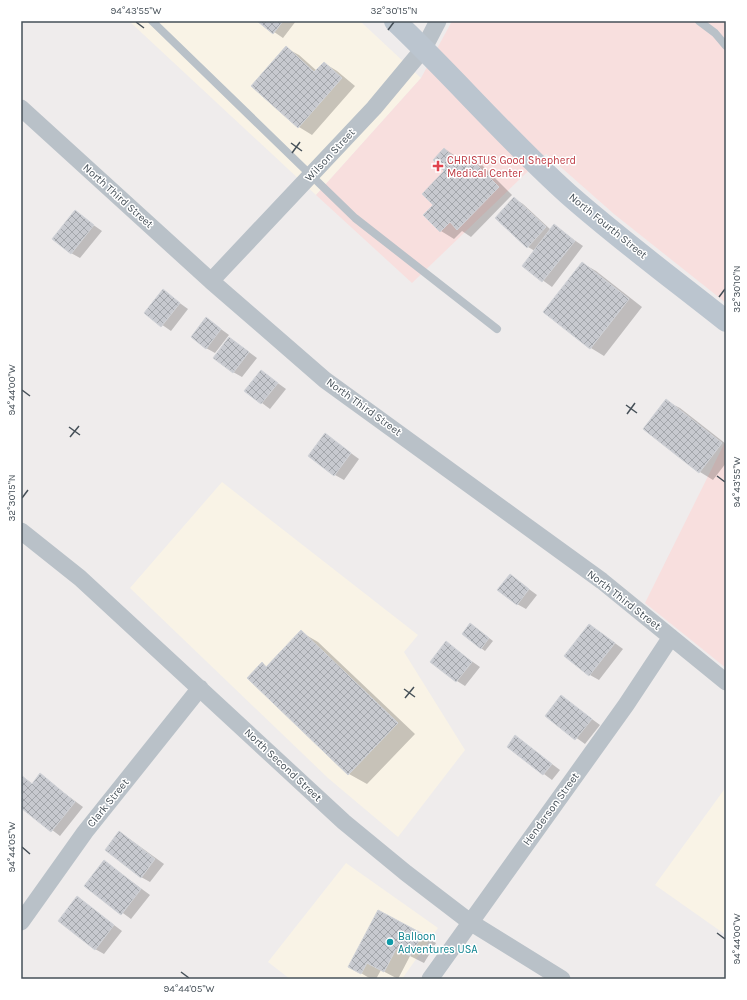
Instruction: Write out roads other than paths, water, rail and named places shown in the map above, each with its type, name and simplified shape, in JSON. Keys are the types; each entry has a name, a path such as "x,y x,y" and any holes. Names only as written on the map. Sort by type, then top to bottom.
{"main road":[{"name":"North Fourth Street","path":"394,21 424,48 524,152 568,194 726,321"}],"street":[{"name":"Wilson Street","path":"211,281 374,108 424,48 438,21"},
{"name":"North Third Street","path":"21,108 211,281 325,380 602,582 726,682"},
{"name":"North Second Street","path":"21,531 80,578 344,822 406,873 470,922 562,979"},
{"name":"Henderson Street","path":"430,979 626,705 671,637"},
{"name":"Clark Street","path":"21,922 85,832 200,688"}],"lane":[{"path":"152,21 354,218 497,329"},
{"path":"699,21 715,33 726,46"}],"place":[{"name":"CHRISTUS Good Shepherd Medical Center","path":"438,166"},
{"name":"Balloon Adventures USA","path":"390,942"}]}
